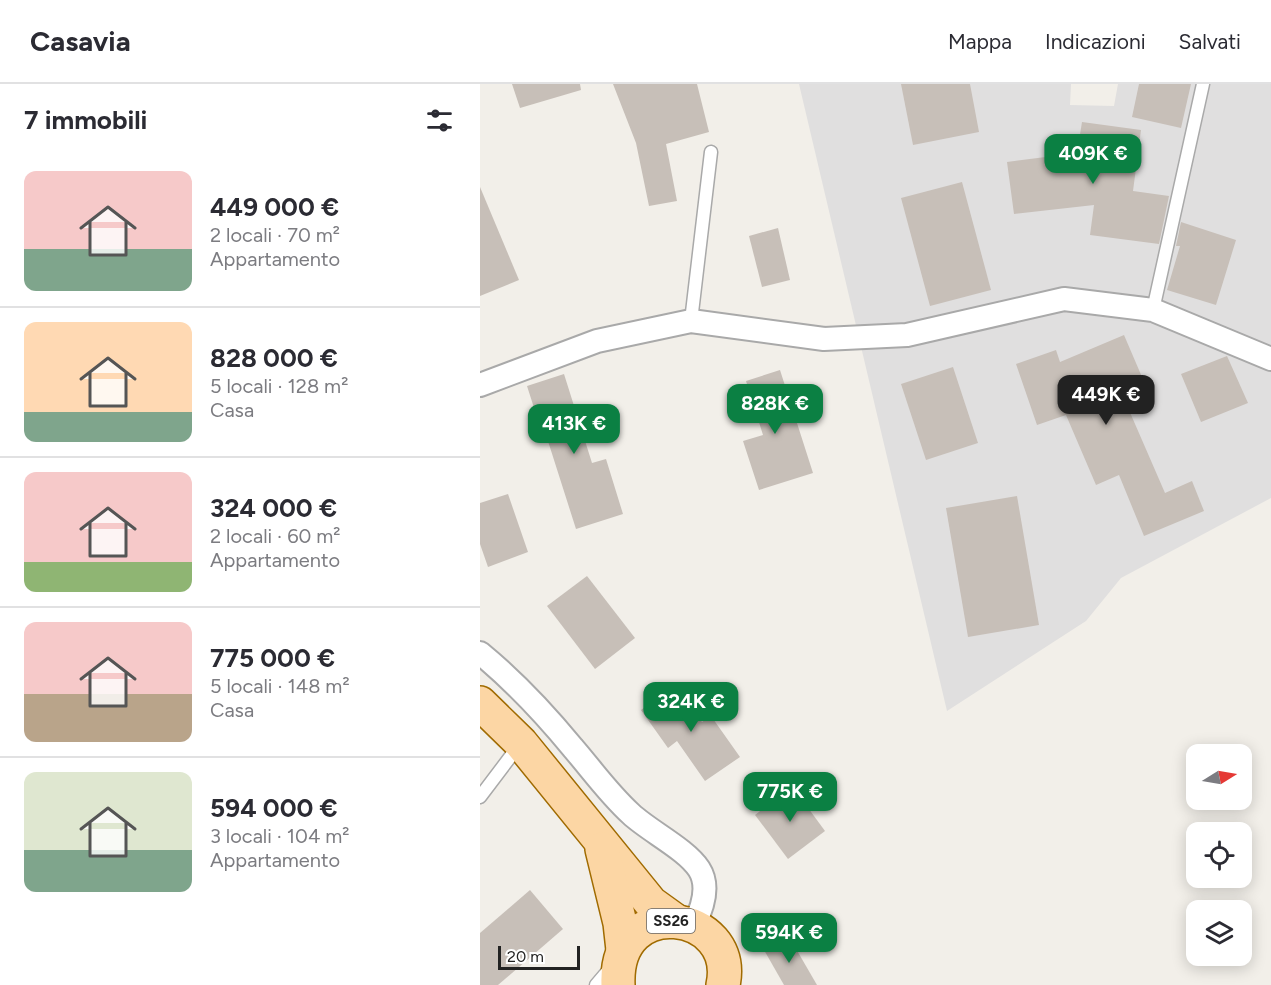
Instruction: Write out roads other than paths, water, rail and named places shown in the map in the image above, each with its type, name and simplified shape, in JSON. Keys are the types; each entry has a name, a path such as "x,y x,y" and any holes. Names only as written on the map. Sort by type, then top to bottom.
{"main road":[{"name":"SS26","path":"480,704 521,743 651,903 705,933 721,954 724,983"},
{"name":"SS26","path":"600,841 620,923 621,963"},
{"name":"SS26","path":"621,963 632,937 645,927 660,922 685,923"}],"street":[{"path":"480,385 597,341 691,321 824,339 907,335 1064,299 1153,309 1271,359"},
{"path":"480,653 536,705 612,796 633,816 689,858 699,869 704,893 702,909 685,923"}],"lane":[{"path":"1153,309 1203,84"},
{"path":"691,321 711,152"},
{"path":"480,797 521,743"},
{"path":"596,985 621,963"}]}
